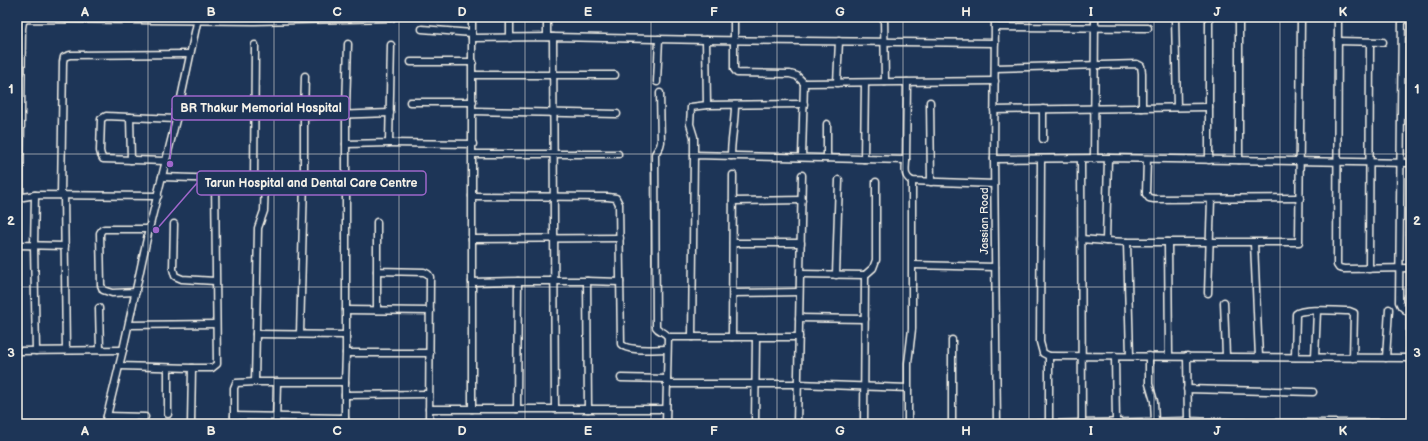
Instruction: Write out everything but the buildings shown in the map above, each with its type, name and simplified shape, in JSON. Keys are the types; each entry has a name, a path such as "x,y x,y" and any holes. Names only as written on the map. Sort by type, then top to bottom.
{"street":[{"path":"158,196 62,195 19,198 19,43 22,25 26,19 298,19 392,17"},
{"path":"472,17 472,409"},
{"path":"510,17 510,38"},
{"path":"547,17 553,75 555,409"},
{"path":"734,17 734,69 736,73 790,74 797,76 804,83 994,81"},
{"path":"884,17 885,82"},
{"name":"Jassian Road","path":"995,17 994,184 997,424"},
{"path":"1094,159 1095,17"},
{"path":"1175,17 1177,107"},
{"path":"1208,17 1209,160"},
{"path":"1239,17 1239,160"},
{"path":"1081,239 1106,242 1299,242 1301,17"},
{"path":"1338,17 1338,265 1340,269 1411,268"},
{"path":"1041,159 1040,342 1043,353 1049,356 1410,358 1410,314 1401,306 1399,302 1402,17"},
{"path":"105,424 129,325 149,229 176,119 198,19"},
{"path":"995,26 1148,28"},
{"path":"422,29 510,38 550,37 995,43"},
{"path":"657,82 659,39"},
{"path":"706,40 707,105"},
{"path":"837,83 839,41"},
{"path":"1338,41 1383,42"},
{"path":"1369,269 1370,42"},
{"path":"234,416 345,421 346,114 348,44"},
{"path":"254,180 255,45"},
{"path":"389,143 392,45"},
{"path":"66,350 65,246 62,195 62,62 64,57 70,55 190,54"},
{"path":"411,62 473,62"},
{"path":"995,68 1139,64 1142,73 1142,108"},
{"path":"473,75 615,75"},
{"path":"300,334 305,76"},
{"path":"907,82 906,176 912,181 994,184"},
{"path":"802,157 804,83"},
{"path":"864,159 866,83"},
{"path":"660,93 661,142 655,154 656,327 664,332 668,337 666,424"},
{"path":"410,102 473,102"},
{"path":"930,102 931,182"},
{"path":"692,337 694,137 690,124 690,109 694,106 707,105 804,104"},
{"path":"731,156 732,137 735,123 735,105"},
{"path":"994,110 1208,107"},
{"path":"1043,109 1043,139"},
{"path":"473,111 617,114"},
{"path":"304,116 390,113"},
{"path":"166,161 105,159 102,157 100,151 100,122 102,117 176,119"},
{"path":"130,117 130,160"},
{"path":"827,124 827,158"},
{"path":"346,144 473,144"},
{"path":"473,154 618,154"},
{"path":"694,155 906,160"},
{"path":"994,159 1108,158 1411,163"},
{"path":"1106,242 1108,158"},
{"path":"1081,159 1082,423"},
{"path":"1147,159 1146,194 1149,198 1300,198"},
{"path":"732,337 733,175"},
{"path":"797,424 802,175"},
{"path":"162,177 346,183"},
{"path":"119,366 212,368 217,364 215,179"},
{"path":"255,382 258,228 264,211 265,180"},
{"path":"836,274 839,180"},
{"path":"908,424 908,355 912,333 912,181"},
{"path":"800,274 865,275 873,268 876,260 876,182"},
{"path":"35,196 34,246 36,350"},
{"path":"472,196 616,198 619,204 621,344 631,349 667,349"},
{"path":"1208,293 1212,199"},
{"path":"733,201 802,200"},
{"path":"377,222 377,310"},
{"path":"174,224 173,269 175,276 182,279 215,281"},
{"path":"136,292 112,293 103,290 101,285 100,233 102,230 108,229 149,229"},
{"path":"472,239 620,238"},
{"path":"733,243 801,242"},
{"path":"1127,242 1130,356"},
{"path":"1168,242 1169,356"},
{"path":"1254,242 1259,357"},
{"path":"17,245 65,246"},
{"path":"913,265 995,267"},
{"path":"377,272 420,272 428,274 430,279 429,424"},
{"path":"864,424 865,275"},
{"path":"517,409 518,281"},
{"path":"587,281 588,409"},
{"path":"472,282 620,282"},
{"path":"732,293 800,292"},
{"path":"1224,302 1226,356"},
{"path":"100,308 100,350"},
{"path":"1386,358 1388,309"},
{"path":"346,310 430,311"},
{"path":"1295,357 1296,314 1300,311 1349,311 1354,313 1353,358"},
{"path":"1315,357 1317,311"},
{"path":"799,318 865,319"},
{"path":"129,325 216,324"},
{"path":"256,334 346,335"},
{"path":"668,337 799,337"},
{"path":"755,424 756,337"},
{"path":"952,340 952,424"},
{"path":"17,351 123,350"},
{"path":"346,353 430,353"},
{"path":"1049,356 1049,424"},
{"path":"1115,356 1116,422"},
{"path":"1149,356 1149,378 1154,401 1155,422"},
{"path":"1187,356 1188,422"},
{"path":"168,368 168,414"},
{"path":"191,424 192,368"},
{"path":"621,378 667,382 798,384 908,388"},
{"path":"234,424 236,384 255,382 345,382"},
{"path":"276,424 277,382"},
{"path":"1187,389 1313,392"},
{"path":"345,395 429,394"},
{"path":"429,409 666,409"},
{"path":"107,416 145,417"},
{"path":"1035,424 1116,422 1408,424"}],"place":[{"name":"BR Thakur Memorial Hospital","path":"170,164"},
{"name":"Tarun Hospital and Dental Care Centre","path":"156,230"}]}
